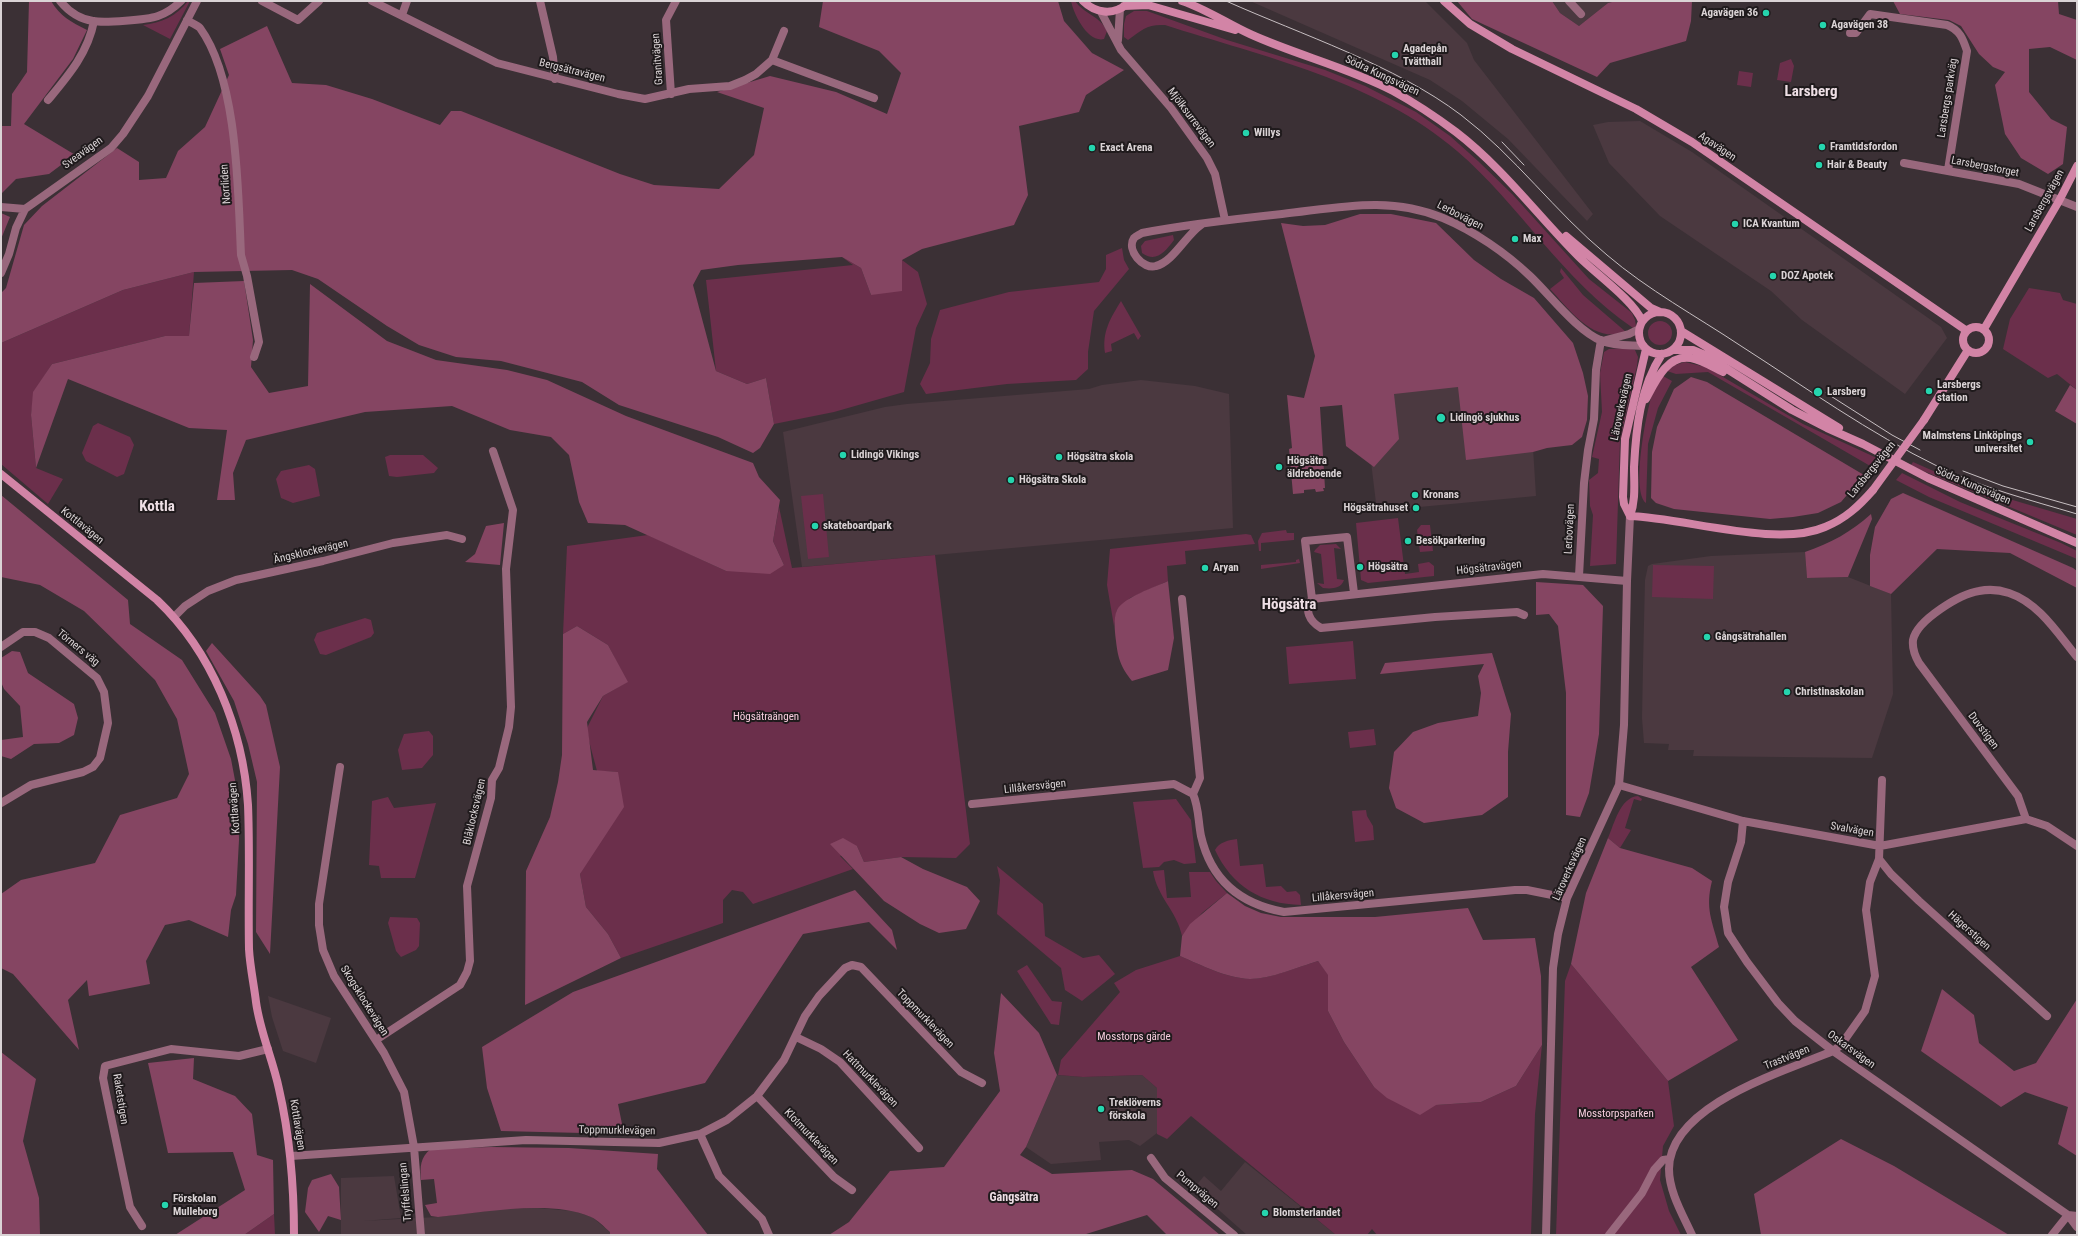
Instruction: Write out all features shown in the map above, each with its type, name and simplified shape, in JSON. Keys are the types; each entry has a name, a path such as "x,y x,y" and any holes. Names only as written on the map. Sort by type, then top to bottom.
{"street":[{"path":"60,1 74,14 94,21 156,17 168,12 181,1"},
{"name":"Sveavägen","path":"1,273 10,254 16,228 26,209 111,148 148,96 197,1"},
{"path":"262,1 298,20 319,1"},
{"name":"Bergsätravägen","path":"372,1 498,63 555,79 645,99 689,89 730,86 756,74 772,60 784,31"},
{"path":"402,15 407,1"},
{"path":"540,1 553,57 555,79"},
{"name":"Granitvägen","path":"671,94 666,20 676,1"},
{"path":"1083,1 1091,8 1101,12"},
{"name":"Södra Kungsvägen","path":"1182,1 1200,7 1249,33"},
{"name":"Agavägen","path":"1444,1 1470,24 1512,49 1636,109 1692,142 1966,331"},
{"path":"1570,1 1581,14"},
{"path":"1118,40 1125,5"},
{"name":"Södra Kungsvägen","path":"1101,12 1111,12 1125,5 1148,5 1249,33 1360,76 1392,91 1424,109 1475,148 1542,216 1579,257 1635,309 1641,325 1639,338 1644,347"},
{"name":"Mjölksurrevägen","path":"1101,12 1118,40 1122,50 1171,108 1207,158 1215,174 1225,220"},
{"name":"Larsbergs parkväg","path":"1850,33 1856,33 1870,14 1947,25 1954,28 1962,37 1967,51 1948,170"},
{"name":"Norrliden","path":"187,20 199,27 216,59 231,113 241,256 247,276 259,342 254,357"},
{"path":"48,100 72,72 83,53 94,21"},
{"path":"772,60 874,98"},
{"name":"Larsbergstorget","path":"1904,163 2020,184 2077,207"},
{"name":"Larsbergsvägen","path":"1984,329 2059,201 2077,166"},
{"name":"Lerbovägen","path":"1201,225 1191,232 1161,264 1151,267 1145,265 1136,257 1133,242 1135,238 1142,233 1201,225 1225,220 1344,205 1394,204 1432,213 1456,224 1508,258 1529,275 1586,332 1601,340 1615,344 1644,347"},
{"path":"1,207 26,209"},
{"name":"Södra Kungsvägen","path":"1542,216 1650,308 1674,317 1679,324 1681,331 1863,444"},
{"path":"1601,340 1616,339 1641,325 1651,314 1660,312"},
{"path":"1976,327 1984,329 1989,338 1987,348 1978,353 1968,350 1963,342 1966,331 1976,327"},
{"path":"1673,350 1680,341 1681,331"},
{"name":"Lerbovägen","path":"1579,576 1584,483 1594,419 1596,370 1601,340"},
{"path":"1644,347 1652,353 1662,354"},
{"name":"Läroverksvägen","path":"1630,516 1623,497 1625,439 1644,347"},
{"name":"Södra Kungsvägen","path":"1662,354 1673,350 1693,350 1705,355 1792,410 1863,444 1928,478 2077,543"},
{"name":"Larsbergsvägen","path":"1630,516 1647,517 1752,532 1799,534 1824,528 1847,515 1873,490 1924,420 1968,350"},
{"name":"Läroverksvägen","path":"1546,1235 1553,968 1558,934 1567,898 1619,785 1624,725 1627,581 1630,516 1634,501 1635,440 1640,410 1651,370 1662,354"},
{"path":"1640,410 1661,371 1668,364 1685,358 1701,361 1755,387"},
{"name":"Blåklocksvägen","path":"376,1040 460,985 467,972 470,961 467,886 491,798 492,780 499,768 509,727 511,707 506,569 513,510 493,451"},
{"name":"Kottlavägen","path":"1,474 156,600 174,617 192,640 218,685 238,744 248,804 249,951 257,1009 279,1089 291,1156 294,1235"},
{"name":"Ängsklockevägen","path":"174,617 185,606 208,591 236,580 323,561 393,543 447,535 462,540"},
{"path":"1354,593 1347,537 1306,541 1312,599 1308,604 1308,614 1314,624 1320,628 1435,617 1518,612 1524,615"},
{"name":"Högsätravägen","path":"1312,599 1354,593 1543,574 1627,581"},
{"name":"Duvstigen","path":"2026,819 2018,796 1917,660 1913,640 1921,626 1939,610 1970,593 1992,590 2022,598 2034,607 2077,657"},
{"path":"1182,599 1200,778 1193,794"},
{"name":"Törners väg","path":"1,647 23,632 36,632 49,638 97,678 104,692 108,722 100,758 93,767 83,772 31,785 1,802"},
{"name":"Skogsklockevägen","path":"340,767 319,904 319,925 323,950 334,976 397,1075 404,1092 414,1146"},
{"name":"Trastvägen","path":"1692,1235 1671,1185 1670,1159 1682,1135 1693,1121 1706,1109 1745,1087 1833,1051 1841,1045 1865,1011 1875,976 1866,910 1870,882 1879,859 1882,780"},
{"name":"Lillåkersvägen","path":"972,804 1174,784 1193,794 1198,805 1201,834 1211,864 1222,880 1234,892 1264,908 1284,912 1298,912 1515,890 1527,890 1567,898"},
{"name":"Svalvägen","path":"1619,785 1743,821 1880,846 2026,819 2047,826 2077,846"},
{"name":"Oskarsvägen","path":"1743,821 1741,842 1728,882 1724,907 1728,933 1746,962 1778,1003 1795,1021 1833,1051 2068,1215 2077,1227"},
{"name":"Hägerstigen","path":"1879,859 1891,874 1919,901 2048,1016"},
{"name":"Toppmurklevägen","path":"291,1156 414,1146 526,1140 659,1143 700,1134 727,1120 757,1096 784,1060 805,1016 818,996 845,968 857,966 861,967 961,1072 982,1083"},
{"name":"Hattmurklevägen","path":"796,1037 821,1048 840,1062 919,1148"},
{"name":"Raketstigen","path":"142,1226 130,1207 104,1086 105,1066 171,1049 239,1056 268,1049"},
{"name":"Klotmurklevägen","path":"757,1096 834,1177 852,1190"},
{"path":"700,1134 719,1176 762,1219 769,1235"},
{"name":"Tryffelslingan","path":"414,1146 421,1235"},
{"name":"Pumpvägen","path":"1151,1158 1165,1178 1234,1235"},
{"path":"1609,1235 1642,1193 1654,1170 1663,1160 1670,1159"},
{"path":"2052,1235 2068,1215 2077,1216"}],"shaded area":[{"path":"29,1 51,1 58,11 66,18 87,30 73,59 24,124 82,159 61,165 49,174 16,179 1,194 1,126 11,126 12,94 27,72"},
{"path":"823,1 1058,1 1064,21 1092,53 1124,70 1086,95 1079,112 1019,126 1028,195 1014,225 922,249 902,260 902,291 871,295 861,268 842,257 738,265 701,270 693,285 716,371 747,384 766,378 774,424 760,448 753,453 718,437 619,405 582,382 501,361 456,357 419,345 387,326 318,279 292,270 194,272 123,290 1,343 1,293 6,288 24,225 42,206 117,148 139,162 139,180 166,178 178,151 205,127 229,75 220,49 267,26 292,83 326,85 372,99 440,125 451,111 461,111 620,174 654,185 719,189 754,155 764,108 717,92 770,76 836,92 887,114 901,73 879,51 819,27"},
{"path":"1250,1 1425,1 1467,43 1474,60 1593,214 1587,221 1508,139 1462,101 1430,80"},
{"path":"1457,1 1552,1 1560,13 1579,26 1608,3 1616,1 1692,1 1691,21 1686,41 1610,63 1597,77 1472,19"},
{"path":"1552,1 1616,1 1608,3 1579,26 1560,13"},
{"path":"1893,1 2058,1 2059,14 2077,20 2077,60 2050,47 2029,49 2029,92 2051,119 2067,127 2063,164 2048,174 2021,158 2005,134 1995,85 2005,72 1993,67 1979,54 1961,26 1949,20 1900,14"},
{"path":"1640,121 1692,152 1941,327 1947,338 1905,394 1802,320 1771,291 1660,216 1609,163 1593,125 1608,122"},
{"path":"1,213 10,217 1,239"},
{"path":"1360,214 1391,214 1436,223 1474,260 1501,279 1534,298 1573,343 1583,373 1588,396 1587,420 1582,437 1572,445 1547,448 1533,452 1466,460 1458,387 1394,394 1399,439 1374,467 1346,446 1342,405 1320,407 1325,488 1323,488 1324,491 1316,492 1315,489 1304,490 1304,493 1293,494 1289,449 1292,448 1287,395 1304,398 1315,356 1281,223 1303,226 1325,225"},
{"path":"244,281 253,340 251,367 269,393 308,386 310,284 387,341 436,360 507,370 547,380 626,416 753,463 759,477 780,500 773,541 784,565 770,574 726,571 625,525 588,523 579,502 569,455 551,437 510,430 452,406 365,412 246,440 233,473 235,500 217,500 227,430 189,428 68,379 36,468 31,415 33,392 52,364 165,336 189,336 194,283"},
{"path":"1691,377 1707,382 1864,475 1841,502 1818,513 1793,517 1770,519 1674,509 1656,503 1651,498 1652,452 1657,427 1674,389"},
{"name":"Högsätra Skola","path":"1141,380 1195,386 1229,394 1233,528 802,567 783,432 885,407 1089,389 1102,385"},
{"name":"Lidingö sjukhus","path":"1463,380 1533,448 1536,496 1377,511 1371,462 1387,389"},
{"path":"2070,385 2077,390 2077,424 2055,411"},
{"path":"1903,493 2073,568 2077,571 2077,588 2010,553 1937,549 1891,594 1870,586 1870,555 1875,527 1891,499"},
{"path":"1,495 128,600 130,624 182,660 215,713 231,759 238,796 239,840 236,895 231,910 228,937 189,920 165,925 146,961 150,984 89,996 87,980 68,1000 79,1050 13,974 1,968 1,894 21,880 95,863 120,815 177,798 189,774 177,719 155,680 84,611 40,585 1,577"},
{"path":"1871,514 1872,519 1848,577 1807,578 1805,552 1840,536"},
{"path":"504,523 500,565 465,562 475,554 486,526"},
{"path":"1805,552 1807,578 1848,577 1891,594 1893,694 1872,758 1693,756 1694,750 1668,750 1669,744 1644,743 1642,718 1643,665 1645,580 1648,566 1652,564 1711,556"},
{"path":"1168,581 1174,638 1168,670 1132,681 1123,667 1118,653 1115,626 1117,610 1121,605 1133,597"},
{"path":"1536,582 1583,585 1603,606 1599,734 1589,793 1580,817 1566,815 1566,693 1558,626 1549,614 1536,615"},
{"path":"577,626 608,645 628,682 603,696 587,722 593,770 618,772 624,807 580,874 586,907 608,934 621,958 525,1005 526,871 550,817 558,782 562,755 563,634"},
{"path":"212,643 260,696 266,705 280,767 270,954 256,932 257,782 248,744 234,701 206,651"},
{"path":"12,651 20,652 28,673 74,704 78,718 74,735 59,743 34,744 11,759 1,756 1,740 23,737 20,706 4,689 1,682 1,658"},
{"path":"1492,653 1511,714 1508,752 1508,797 1482,815 1424,823 1396,808 1389,788 1394,752 1413,732 1438,723 1478,716 1481,693 1478,676 1484,664 1380,674 1385,663"},
{"path":"843,838 857,846 864,862 901,857 923,869 967,887 980,901 966,929 939,933 920,924 884,901 830,844"},
{"path":"1608,838 1620,848 1692,868 1712,881 1709,907 1719,947 1691,967 1738,1040 1668,1081 1571,964 1586,893"},
{"path":"855,890 892,930 897,950 869,922 803,934 705,1083 618,1104 624,1134 501,1131 487,1088 482,1047 573,992"},
{"path":"1227,893 1245,906 1261,913 1281,917 1375,917 1468,908 1483,940 1535,938 1541,976 1542,1045 1516,1086 1481,1102 1436,1105 1420,1115 1387,1098 1374,1087 1344,1042 1328,1011 1328,975 1318,961 1275,975 1250,979 1223,974 1180,956 1182,936 1190,924"},
{"path":"1942,989 1974,1015 1979,1043 2014,1071 2036,1063 2077,999 2077,1156 2058,1144 2068,1107 2025,1092 2001,1107 1921,1051"},
{"path":"1001,993 1039,1033 1057,1075 1026,1147 1020,1155 1052,1174 1132,1170 1153,1179 1220,1235 1167,1235 1147,1215 1083,1235 829,1235 849,1222 890,1171 944,1167 1000,1091 994,1053"},
{"path":"268,996 331,1018 316,1063 283,1051 272,1017"},
{"path":"1,1052 36,1079 23,1141 39,1198 40,1235 1,1235"},
{"path":"194,1058 193,1079 235,1096 252,1114 257,1155 273,1160 274,1214 244,1235 175,1235 245,1190 233,1152 168,1153 148,1063"},
{"name":"Treklöverns förskola","path":"1057,1075 1083,1077 1142,1075 1157,1088 1161,1130 1140,1146 1129,1140 1099,1142 1101,1160 1051,1164 1026,1147"},
{"path":"1841,1139 1894,1166 2009,1235 1761,1235 1754,1194"},
{"path":"491,1147 569,1148 658,1154 657,1169 708,1235 610,1235 610,1232 591,1217 556,1209 536,1208 495,1210 438,1217 431,1216 425,1205 437,1203 434,1179 421,1180 421,1167 427,1152 431,1149"},
{"name":"Blomsterlandet","path":"1245,1162 1336,1235 1247,1235 1194,1188 1204,1176 1221,1191"},
{"path":"331,1174 339,1187 341,1220 328,1216 319,1232 305,1212 308,1188 312,1180"},
{"path":"394,1176 401,1218 363,1221 438,1217 501,1209 537,1208 573,1211 592,1217 610,1232 610,1235 341,1235 341,1178"}],"green space":[{"path":"188,1 190,1 170,39 143,25 156,23 174,15"},
{"path":"1071,1 1075,1 1104,26 1107,31 1104,39 1093,37 1087,32 1075,13"},
{"path":"1134,11 1147,11 1227,40 1325,70 1365,86 1416,112 1450,136 1513,195 1589,279 1632,313 1636,326 1633,328 1608,309 1585,288 1563,266 1480,172 1457,151 1425,127 1391,106 1318,74 1280,60 1165,25 1149,27 1128,40 1124,37 1124,24 1126,16"},
{"path":"1791,59 1794,66 1791,82 1777,80 1780,63"},
{"path":"1739,71 1753,73 1751,87 1737,85"},
{"path":"1173,235 1174,240 1160,255 1152,257 1142,253 1141,246 1145,241"},
{"path":"1122,248 1124,260 1129,269 1094,311 1088,352 1088,369 1076,380 1007,384 926,394 920,384 930,363 931,339 940,310 1009,292 1099,282 1106,269 1106,255"},
{"path":"842,257 861,268 871,295 902,260 918,272 927,304 916,328 904,392 834,412 774,424 766,378 747,384 716,371 706,280 853,265"},
{"path":"1561,268 1583,295 1626,332 1614,334 1603,333 1583,323 1574,315 1550,289 1564,278 1560,272"},
{"path":"194,272 189,337 165,336 52,364 34,392 31,415 36,468 63,479 48,504 1,464 1,343 123,290"},
{"path":"2029,288 2060,293 2063,300 2077,304 2077,390 2057,374 2048,378 2003,349 2010,319"},
{"path":"1121,301 1141,336 1138,340 1134,333 1111,344 1112,351 1105,353 1104,345 1106,332 1110,320"},
{"path":"1660,321 1665,322 1671,328 1671,338 1665,344 1660,345 1655,344 1649,338 1648,333 1649,328 1655,322"},
{"path":"1626,348 1635,350 1638,357 1620,440 1616,564 1590,566 1593,515 1590,506 1589,480 1598,473 1599,459 1592,457 1602,412 1600,373 1604,352 1609,349"},
{"path":"1685,362 1706,367 1803,424 1879,459 1872,467 1708,372 1676,374 1667,371 1675,365"},
{"path":"1663,376 1672,381 1658,408 1648,444 1646,503 1642,496 1640,484 1643,436 1651,398"},
{"path":"98,423 130,437 134,445 124,474 117,477 86,461 82,453 93,426"},
{"path":"390,455 423,455 438,468 434,473 397,477 389,476 385,457"},
{"path":"1913,462 1972,488 2077,519 2077,535 1921,470 1911,465"},
{"path":"309,465 315,469 320,496 293,503 281,498 276,479 281,471"},
{"path":"1902,473 1960,502 2061,543 2077,551 2077,559 1929,497 1896,480"},
{"name":"skateboardpark","path":"823,494 829,557 808,559 801,496"},
{"name":"Högsätraängen","path":"779,507 792,568 935,555 970,844 956,858 901,857 864,862 857,846 840,856 853,869 753,904 743,892 732,890 723,900 723,923 621,958 608,934 586,907 580,874 618,772 597,771 587,728 603,696 627,682 608,645 577,626 563,634 567,546 648,535 726,571 784,565 773,541"},
{"path":"1398,518 1405,574 1419,572 1418,564 1429,562 1434,566 1434,576 1368,583 1361,580 1356,523"},
{"path":"1421,525 1430,525 1433,551 1420,552 1417,530"},
{"path":"1286,530 1287,533 1294,533 1294,540 1261,543 1261,551 1259,551 1258,541 1262,533"},
{"path":"1246,534 1251,535 1255,544 1185,551 1186,564 1167,566 1168,581 1130,598 1117,610 1114,626 1107,585 1110,549"},
{"path":"1336,544 1341,549 1334,548 1337,579 1344,580 1338,587 1323,588 1317,583 1324,584 1321,554 1314,552 1320,545"},
{"path":"1299,559 1300,563 1261,569 1261,565 1296,562 1296,560"},
{"path":"1653,565 1714,566 1713,599 1652,597"},
{"path":"365,618 371,620 374,633 371,637 326,655 320,654 314,640 317,633"},
{"path":"1353,641 1356,679 1289,684 1286,647"},
{"path":"1374,729 1376,745 1350,748 1348,732"},
{"path":"429,731 433,736 433,755 422,768 402,770 398,750 404,734"},
{"path":"1638,796 1642,799 1641,801 1634,799 1625,828 1631,830 1620,848 1608,838 1618,812 1622,806 1627,801"},
{"path":"388,797 394,808 436,803 415,878 381,878 379,866 369,865 372,801"},
{"path":"1176,799 1191,820 1196,863 1184,864 1174,860 1164,862 1159,867 1143,868 1133,802"},
{"path":"1366,810 1367,816 1373,826 1374,840 1355,842 1352,811"},
{"path":"1237,839 1240,866 1263,864 1266,887 1281,886 1287,892 1296,891 1300,895 1301,905 1287,904 1261,897 1249,891 1230,874 1215,850 1222,843"},
{"path":"997,866 1043,904 1045,936 1083,958 1099,955 1115,974 1082,1001 1065,990 1061,968 997,914 1000,880"},
{"path":"1164,870 1167,898 1191,897 1189,872 1210,872 1227,893 1202,913 1182,936 1176,919 1155,880 1153,871"},
{"path":"390,917 417,918 420,923 419,946 416,950 401,957 396,951 388,923"},
{"name":"Mosstorps gärde","path":"1180,956 1223,974 1250,979 1275,975 1318,961 1328,974 1328,1011 1344,1042 1374,1087 1436,1105 1481,1102 1516,1086 1542,1045 1535,1114 1531,1235 1377,1235 1372,1229 1367,1235 1336,1235 1191,1116 1167,1139 1157,1134 1157,1088 1142,1075 1083,1077 1058,1075 1061,1060 1120,992 1114,983 1136,970"},
{"name":"Mosstorpsparken","path":"1571,964 1668,1081 1674,1126 1663,1146 1660,1180 1669,1211 1681,1235 1556,1235 1565,981"},
{"path":"1027,965 1052,1001 1062,1002 1059,1025 1051,1024 1017,971"},
{"path":"274,1214 275,1235 244,1235"}],"tram line":[{"path":"1226,1 1378,66 1435,97 1481,131 1570,221 1623,268 1672,302 1862,425 1939,467 2007,493 2077,514"},
{"path":"1502,142 1524,165"},
{"path":"1826,393 1892,435 1920,450"},
{"path":"1963,471 2003,486 2077,507"}],"place":[{"name":"Agavägen 36","path":"1766,13"},
{"name":"Agavägen 38","path":"1823,25"},
{"name":"Agadepån Tvätthall","path":"1395,55"},
{"name":"Willys","path":"1246,133"},
{"name":"Framtidsfordon","path":"1822,147"},
{"name":"Exact Arena","path":"1092,148"},
{"name":"Hair & Beauty","path":"1819,165"},
{"name":"ICA Kvantum","path":"1735,224"},
{"name":"Max","path":"1515,239"},
{"name":"DOZ Apotek","path":"1773,276"},
{"name":"Larsbergs station","path":"1929,391"},
{"name":"Larsberg","path":"1818,392"},
{"name":"Lidingö sjukhus","path":"1441,418"},
{"name":"Malmstens Linköpings universitet","path":"2030,442"},
{"name":"Lidingö Vikings","path":"843,455"},
{"name":"Högsätra skola","path":"1059,457"},
{"name":"Högsätra äldreboende","path":"1279,467"},
{"name":"Högsätra Skola","path":"1011,480"},
{"name":"Kronans","path":"1415,495"},
{"name":"Högsätrahuset","path":"1416,508"},
{"name":"skateboardpark","path":"815,526"},
{"name":"Besökparkering","path":"1408,541"},
{"name":"Högsätra","path":"1360,567"},
{"name":"Aryan","path":"1205,568"},
{"name":"Gångsätrahallen","path":"1707,637"},
{"name":"Christinaskolan","path":"1787,692"},
{"name":"Treklöverns förskola","path":"1101,1109"},
{"name":"Förskolan Mulleborg","path":"165,1205"},
{"name":"Blomsterlandet","path":"1265,1213"}],"district":[{"name":"Larsberg","path":"1811,92"},
{"name":"Kottla","path":"157,507"},
{"name":"Högsätra","path":"1289,605"},
{"name":"Gångsätra","path":"1014,1198"}]}
